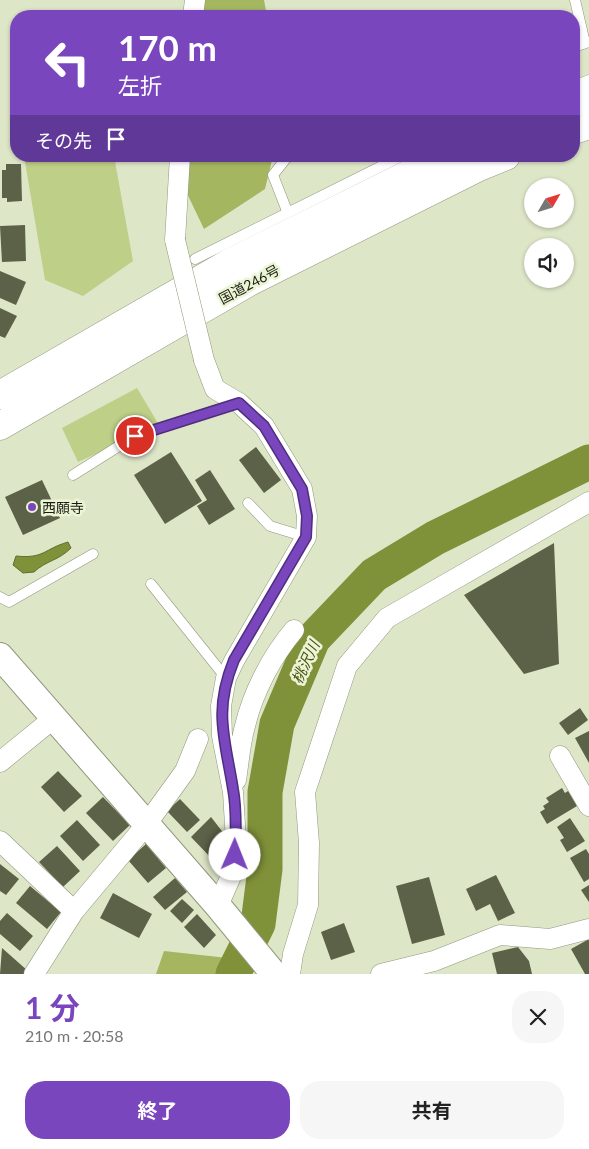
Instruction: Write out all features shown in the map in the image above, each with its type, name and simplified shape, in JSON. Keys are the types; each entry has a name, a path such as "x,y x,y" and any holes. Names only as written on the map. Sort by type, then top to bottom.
{"highway":[{"name":"国道246号","path":"0,395 231,262 433,162"},
{"name":"国道246号","path":"0,426 251,281 491,162"}],"street":[{"path":"34,974 74,911 146,825 210,738 221,706 226,678 234,660 306,537 307,516 302,489 264,426 239,403 215,389 204,360 175,240 180,162"},
{"path":"290,974 293,954 308,905 309,843 305,792 346,666 387,618 589,502"},
{"path":"223,911 234,870 236,841 234,792 245,726 254,699 269,669 294,630"},
{"path":"0,656 223,911 274,974"},
{"path":"0,762 54,718"},
{"path":"210,738 234,792"},
{"path":"560,756 589,806"},
{"path":"0,841 74,911"},
{"path":"381,974 434,962 500,935 550,939 589,929"}],"lane":[{"path":"580,18 587,43"},
{"path":"283,162 272,175 287,211"},
{"path":"195,259 287,211 389,162"},
{"path":"73,475 135,436 239,403"},
{"path":"248,504 270,526 306,537"},
{"path":"0,597 9,602 93,554"},
{"path":"151,584 226,678"}],"shaded area":[{"path":"204,0 264,0 266,10 203,10"},
{"path":"25,162 115,162 133,261 83,296 45,280"},
{"path":"184,162 272,162 265,189 204,229 182,183"},
{"path":"137,388 159,425 78,462 62,428"},
{"path":"68,542 71,548 34,572 23,573 13,565 16,556 38,555"},
{"path":"164,951 237,959 251,974 156,974"}],"building":[{"path":"6,164 21,164 22,201 7,202 7,198 2,198 2,170 6,170"},
{"path":"25,225 26,261 2,262 0,226"},
{"path":"0,271 26,282 16,305 0,298"},
{"path":"0,308 17,316 5,338 0,336"},
{"path":"256,447 281,480 264,493 239,460"},
{"path":"171,452 202,501 165,524 134,475"},
{"path":"210,470 235,509 209,525 197,506 207,500 195,480"},
{"name":"西願寺","path":"42,480 60,518 23,535 5,497"},
{"path":"554,543 559,664 524,674 464,595"},
{"path":"580,708 588,720 568,735 559,723"},
{"path":"589,731 589,763 575,738"},
{"path":"58,771 82,796 64,812 41,787"},
{"path":"562,788 565,793 568,791 577,806 547,824 540,812 545,809 543,806 549,802 546,798"},
{"path":"103,797 130,825 113,841 86,813"},
{"path":"180,799 200,820 187,832 167,811"},
{"path":"211,817 225,835 224,850 213,860 191,837"},
{"path":"570,818 585,841 567,852 560,840 564,838 557,827"},
{"path":"77,820 100,845 83,861 60,836"},
{"path":"146,844 166,868 148,883 128,860"},
{"path":"57,846 80,871 63,887 39,862"},
{"path":"586,849 589,854 589,879 584,882 570,858"},
{"path":"0,864 19,879 6,895 0,891"},
{"path":"496,875 515,913 498,921 490,904 476,911 466,889"},
{"path":"429,877 445,935 412,944 396,886"},
{"path":"175,878 187,892 165,910 153,897"},
{"path":"589,885 589,902 581,890"},
{"path":"30,886 61,912 47,929 16,903"},
{"path":"113,893 152,914 139,938 100,918"},
{"path":"182,899 194,910 182,923 170,911"},
{"path":"7,913 33,936 20,951 0,934 0,921"},
{"path":"197,914 216,935 204,948 184,927"},
{"path":"344,923 355,952 331,960 321,932"},
{"path":"589,939 589,974 585,974 571,949"},
{"path":"518,947 529,961 532,974 497,974 492,953"},
{"path":"2,948 28,971 25,974 0,974"}],"waterway":[{"name":"桃沢川","path":"233,974 258,924 265,869 265,792 277,724 313,639 374,575 435,538 589,462"}],"place":[{"name":"西願寺","path":"32,507"}],"route":[{"path":"135,436 239,403 264,426 302,489 307,516 306,537 234,660 226,678 221,706 222,736 234,792 235,855"}]}
